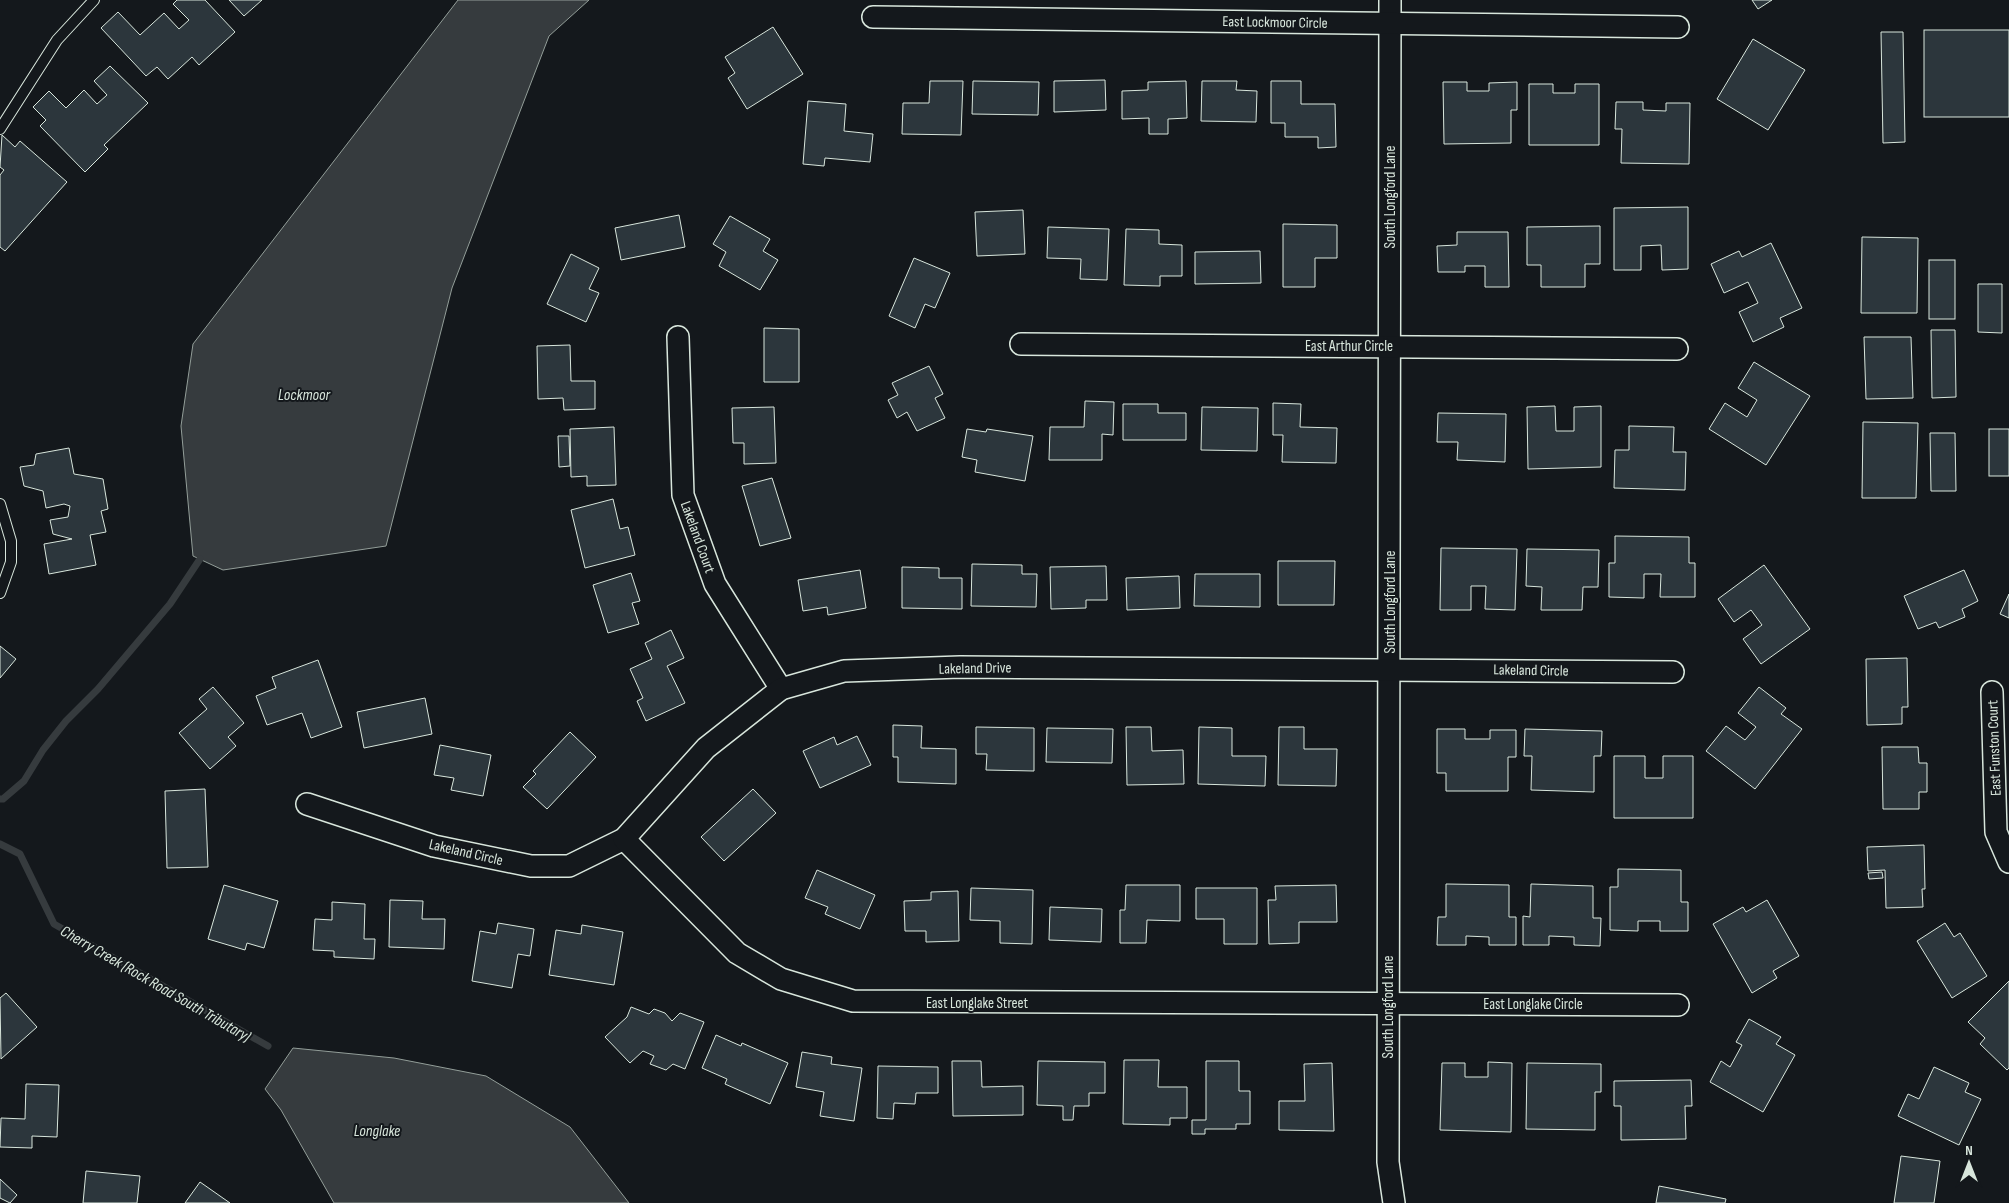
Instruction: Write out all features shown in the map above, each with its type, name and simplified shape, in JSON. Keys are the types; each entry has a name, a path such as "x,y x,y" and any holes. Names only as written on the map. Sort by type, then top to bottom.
{"street":[{"name":"South Longford Lane","path":"1390,0 1388,1162 1394,1203"},
{"name":"East Lockmoor Circle","path":"872,17 1678,27"},
{"name":"Lakeland Court","path":"678,337 683,495 715,584 781,689"},
{"name":"East Arthur Circle","path":"1021,344 1678,349"},
{"name":"Lakeland Drive","path":"624,839 706,748 781,689 844,671 960,667 1389,669"},
{"name":"Lakeland Circle","path":"1389,669 1673,672"},
{"name":"East Funston Court","path":"1992,692 1996,832 2009,862"},
{"name":"Lakeland Circle","path":"307,804 434,846 532,866 569,866 624,839"},
{"name":"East Longlake Street","path":"624,839 737,953 781,979 853,1001 1388,1003"},
{"name":"East Longlake Circle","path":"1388,1003 1678,1005"}],"lane":[{"path":"0,129 57,40 94,0"},
{"path":"0,504 11,541 11,562 0,593"}],"water":[{"name":"Lockmoor","path":"458,0 589,0 549,36 452,288 386,546 223,570 193,556 181,426 193,344"},
{"name":"Longlake","path":"293,1048 394,1058 486,1076 570,1127 629,1203 334,1203 281,1110 265,1089"}],"building":[{"path":"177,0 205,0 235,32 199,65 192,57 168,79 157,67 146,76 101,28 118,12 140,35 164,13 179,29 189,20 173,4"},
{"path":"229,0 262,0 244,16"},
{"path":"1752,0 1772,0 1758,9"},
{"path":"773,27 803,74 747,109 728,78 735,73 725,57"},
{"path":"1924,30 2009,30 2009,117 1924,117"},
{"path":"1881,32 1903,32 1905,142 1883,143"},
{"path":"1753,39 1805,70 1768,130 1717,99"},
{"path":"110,66 148,103 104,145 108,149 85,172 40,126 46,120 33,107 49,91 66,108 84,90 97,104 107,95 94,81"},
{"path":"1105,80 1106,110 1054,112 1054,81"},
{"path":"930,81 963,81 961,135 902,134 903,103 929,103"},
{"path":"973,81 1039,82 1038,115 972,114"},
{"path":"1186,81 1187,118 1168,119 1168,134 1149,134 1149,118 1122,119 1122,91 1148,90 1148,82"},
{"path":"1202,81 1237,81 1236,90 1257,91 1256,122 1201,121"},
{"path":"1271,81 1301,81 1301,104 1335,104 1336,147 1318,148 1318,137 1285,137 1285,123 1271,123"},
{"path":"1443,82 1467,82 1467,91 1489,91 1489,83 1517,82 1517,110 1511,110 1511,143 1444,144"},
{"path":"1529,84 1553,84 1553,93 1575,93 1575,84 1599,84 1599,145 1529,145"},
{"path":"808,101 846,104 844,131 873,134 870,162 825,158 824,166 803,164"},
{"path":"1616,102 1643,102 1643,110 1666,111 1666,103 1690,103 1689,164 1621,163 1622,129 1615,129"},
{"path":"2,135 15,147 20,141 67,182 5,251 0,247 0,175 4,170 0,167"},
{"path":"1688,207 1688,269 1662,270 1661,245 1641,246 1641,270 1614,270 1614,208"},
{"path":"1023,210 1025,254 977,256 975,212"},
{"path":"679,215 685,247 621,260 615,228"},
{"path":"730,216 770,239 763,251 778,260 760,290 719,266 726,252 713,244"},
{"path":"1283,224 1337,225 1337,258 1315,258 1315,287 1283,287"},
{"path":"1600,226 1600,264 1585,264 1585,287 1541,287 1541,265 1527,265 1527,227"},
{"path":"1048,227 1109,229 1107,280 1080,279 1081,259 1047,258"},
{"path":"1126,229 1159,230 1159,244 1182,245 1182,276 1160,276 1160,286 1124,285"},
{"path":"1457,232 1508,232 1509,287 1485,287 1485,266 1465,266 1465,272 1438,272 1437,246 1457,245"},
{"path":"1862,237 1918,238 1917,313 1861,313"},
{"path":"1771,243 1802,308 1780,318 1784,327 1753,342 1739,312 1758,303 1748,282 1724,293 1711,264 1739,251 1742,257"},
{"path":"1260,251 1261,283 1195,284 1195,252"},
{"path":"571,254 599,268 589,289 599,293 586,322 547,304"},
{"path":"914,258 950,273 935,308 925,304 915,328 889,316"},
{"path":"1929,260 1955,260 1955,319 1929,319"},
{"path":"1978,284 2002,284 2002,333 1978,332"},
{"path":"764,328 799,329 799,382 764,382"},
{"path":"1931,330 1955,330 1956,397 1932,398"},
{"path":"1864,337 1911,337 1913,398 1866,399"},
{"path":"570,345 571,381 595,381 595,409 564,410 563,398 538,399 537,346"},
{"path":"1754,362 1810,396 1766,465 1709,429 1725,403 1747,417 1757,400 1738,388"},
{"path":"929,366 943,394 935,398 945,418 917,431 907,412 897,418 888,400 898,395 892,383"},
{"path":"1085,401 1114,402 1113,435 1102,434 1102,460 1049,460 1050,427 1084,427"},
{"path":"1273,403 1301,404 1300,427 1337,428 1336,463 1282,462 1283,435 1273,435"},
{"path":"1123,404 1158,404 1158,413 1186,413 1186,440 1123,440"},
{"path":"1555,406 1556,431 1574,431 1574,407 1601,406 1601,467 1528,469 1527,407"},
{"path":"774,407 776,463 744,464 744,443 733,443 732,408"},
{"path":"1202,407 1258,408 1257,451 1201,450"},
{"path":"1438,413 1506,414 1505,462 1457,460 1458,442 1437,442"},
{"path":"1863,422 1918,423 1916,498 1862,498"},
{"path":"1629,426 1674,427 1673,452 1686,452 1685,490 1614,488 1615,450 1629,450"},
{"path":"614,427 616,485 587,486 587,476 571,477 570,429"},
{"path":"967,429 986,432 987,429 1033,436 1025,481 975,472 977,460 962,457"},
{"path":"1989,429 2009,429 2009,476 1989,476"},
{"path":"1930,433 1955,433 1956,491 1931,491"},
{"path":"558,436 569,436 570,466 559,467"},
{"path":"69,448 74,474 103,479 108,509 101,511 106,532 90,535 96,565 49,574 44,544 72,539 53,534 50,520 68,517 70,506 64,504 46,508 43,491 24,486 20,467 34,465 36,454"},
{"path":"772,478 791,538 760,546 742,486"},
{"path":"613,499 620,529 628,527 635,555 585,568 571,510"},
{"path":"1615,536 1689,537 1689,563 1695,563 1695,597 1660,597 1661,574 1644,574 1644,598 1609,597 1609,563 1615,563"},
{"path":"1441,548 1517,549 1515,610 1485,609 1486,586 1471,586 1471,610 1440,610"},
{"path":"1527,549 1599,550 1598,587 1583,587 1582,610 1541,610 1542,587 1526,586"},
{"path":"1278,561 1335,561 1334,605 1278,605"},
{"path":"972,564 1022,565 1022,574 1037,574 1036,607 971,606"},
{"path":"1764,565 1810,629 1761,664 1743,639 1762,625 1751,610 1734,622 1718,599"},
{"path":"1106,566 1107,600 1086,600 1086,608 1051,609 1050,567"},
{"path":"902,567 939,568 939,578 962,578 962,609 902,608"},
{"path":"860,570 866,608 828,615 827,607 803,611 798,580"},
{"path":"1964,570 1978,601 1962,609 1965,617 1939,628 1936,622 1918,629 1904,596"},
{"path":"631,573 640,601 632,603 639,624 608,633 593,585"},
{"path":"1195,574 1260,574 1260,607 1194,606"},
{"path":"1179,576 1180,608 1127,610 1126,578"},
{"path":"2009,594 2009,618 2000,614"},
{"path":"671,630 684,658 667,666 685,703 646,721 637,701 643,698 630,669 652,659 645,643"},
{"path":"0,646 16,659 0,678"},
{"path":"1907,658 1908,707 1902,707 1902,724 1867,725 1866,659"},
{"path":"318,660 342,727 311,738 302,713 267,725 256,696 276,688 272,677"},
{"path":"213,687 244,723 228,737 236,746 210,769 179,733 207,709 199,699"},
{"path":"1759,687 1786,708 1781,714 1802,729 1755,789 1706,751 1726,726 1745,740 1756,727 1738,713"},
{"path":"425,698 432,734 364,748 357,712"},
{"path":"893,725 922,726 921,748 956,749 956,784 898,782 898,757 893,757"},
{"path":"976,727 1034,728 1034,771 986,770 987,754 976,754"},
{"path":"1126,727 1151,727 1152,751 1183,750 1184,784 1127,785"},
{"path":"1199,727 1232,728 1232,756 1266,756 1265,786 1198,784"},
{"path":"1279,727 1304,727 1304,749 1337,749 1336,786 1278,785"},
{"path":"1047,728 1113,729 1112,763 1046,762"},
{"path":"1437,729 1465,729 1465,739 1490,739 1490,730 1516,730 1516,757 1508,757 1508,791 1446,791 1446,773 1437,773"},
{"path":"1525,729 1602,731 1601,756 1594,756 1594,792 1531,790 1532,756 1524,756"},
{"path":"570,732 596,757 547,809 523,787 536,774 533,771"},
{"path":"857,736 871,765 820,788 803,751 834,737 837,745"},
{"path":"440,745 491,755 483,796 451,790 454,778 434,775"},
{"path":"1882,747 1918,747 1919,763 1927,763 1927,792 1919,792 1919,809 1883,809"},
{"path":"1614,756 1645,756 1645,778 1663,778 1663,756 1693,756 1693,818 1614,818"},
{"path":"205,789 208,867 167,868 165,791"},
{"path":"753,789 776,813 724,861 701,837"},
{"path":"1924,845 1925,889 1922,889 1923,907 1886,908 1885,870 1868,871 1867,847"},
{"path":"1618,869 1681,870 1681,902 1688,902 1688,931 1660,931 1660,921 1638,921 1638,931 1610,930 1610,887 1618,887"},
{"path":"817,870 875,895 860,929 825,914 828,907 805,898"},
{"path":"1882,872 1883,878 1869,879 1868,873"},
{"path":"1446,884 1509,885 1509,917 1516,917 1516,945 1489,945 1489,937 1466,936 1466,945 1437,945 1438,917 1446,917"},
{"path":"1531,884 1593,886 1593,918 1601,918 1600,946 1574,945 1574,937 1549,936 1549,945 1523,945 1523,916 1530,917"},
{"path":"224,885 278,901 264,948 247,943 245,950 208,939"},
{"path":"1126,885 1180,885 1180,921 1147,920 1146,943 1120,943 1120,910 1125,910"},
{"path":"1336,885 1337,922 1299,922 1299,943 1269,944 1268,900 1276,900 1275,886"},
{"path":"971,888 1033,890 1032,944 1000,943 1000,921 970,920"},
{"path":"1196,888 1257,888 1257,944 1224,944 1224,919 1196,919"},
{"path":"958,891 959,941 926,942 926,931 905,931 904,901 931,900 931,892"},
{"path":"390,900 423,901 422,919 445,919 444,949 389,947"},
{"path":"1767,900 1799,956 1773,971 1777,978 1752,993 1713,924 1743,907 1746,912"},
{"path":"332,902 365,904 364,939 375,939 374,959 334,957 334,951 313,950 315,919 332,920"},
{"path":"1050,907 1102,909 1101,942 1049,940"},
{"path":"498,923 534,929 530,956 518,954 512,988 472,981 480,931 496,934"},
{"path":"1945,923 1954,937 1960,933 1987,976 1952,998 1917,941"},
{"path":"582,925 623,932 614,985 549,975 556,930 581,934"},
{"path":"2009,981 2009,1068 2007,1070 1980,1044 1985,1038 1968,1022"},
{"path":"6,993 37,1027 1,1059 0,998"},
{"path":"631,1007 649,1014 654,1009 665,1013 672,1021 680,1013 704,1022 685,1069 673,1064 666,1070 650,1064 654,1056 643,1051 630,1063 605,1037 627,1017"},
{"path":"1749,1019 1781,1037 1776,1044 1795,1055 1763,1112 1710,1082 1721,1061 1730,1067 1742,1045 1736,1042"},
{"path":"716,1035 741,1046 742,1043 788,1063 770,1104 725,1084 727,1079 702,1068"},
{"path":"802,1052 832,1057 831,1064 862,1068 854,1121 820,1116 824,1092 796,1087"},
{"path":"1124,1060 1159,1060 1158,1087 1187,1087 1187,1118 1170,1118 1170,1125 1123,1124"},
{"path":"952,1061 981,1061 982,1087 1023,1086 1023,1115 953,1116"},
{"path":"1038,1061 1105,1062 1105,1093 1089,1093 1089,1106 1074,1106 1073,1120 1063,1120 1063,1106 1037,1105"},
{"path":"1206,1061 1239,1061 1239,1091 1250,1091 1250,1124 1236,1124 1236,1129 1205,1129 1205,1134 1192,1134 1192,1120 1206,1120"},
{"path":"1488,1062 1512,1063 1511,1132 1440,1130 1442,1063 1465,1063 1465,1077 1488,1077"},
{"path":"1332,1063 1334,1131 1279,1130 1279,1101 1305,1101 1304,1064"},
{"path":"1527,1063 1601,1064 1601,1092 1595,1092 1595,1130 1526,1129"},
{"path":"878,1066 938,1067 938,1093 916,1093 915,1104 894,1103 893,1119 877,1118"},
{"path":"1934,1067 1969,1083 1965,1092 1981,1099 1959,1145 1898,1116 1908,1094 1919,1099"},
{"path":"1691,1080 1692,1106 1685,1106 1686,1139 1621,1140 1621,1106 1614,1106 1614,1081"},
{"path":"26,1084 59,1085 57,1137 32,1136 32,1148 0,1147 1,1118 25,1119"},
{"path":"1901,1156 1940,1161 1934,1203 1894,1203"},
{"path":"86,1171 140,1176 137,1203 83,1203"},
{"path":"0,1179 17,1195 10,1203 0,1198"},
{"path":"200,1182 230,1203 185,1203"},
{"path":"1659,1186 1726,1199 1725,1203 1656,1203"}],"waterway":[{"path":"0,799 3,799 24,781 43,750 66,721 98,689 170,604 200,559"},
{"name":"Cherry Creek (Rock Road South Tributary)","path":"0,844 20,854 54,924 268,1046"}]}
